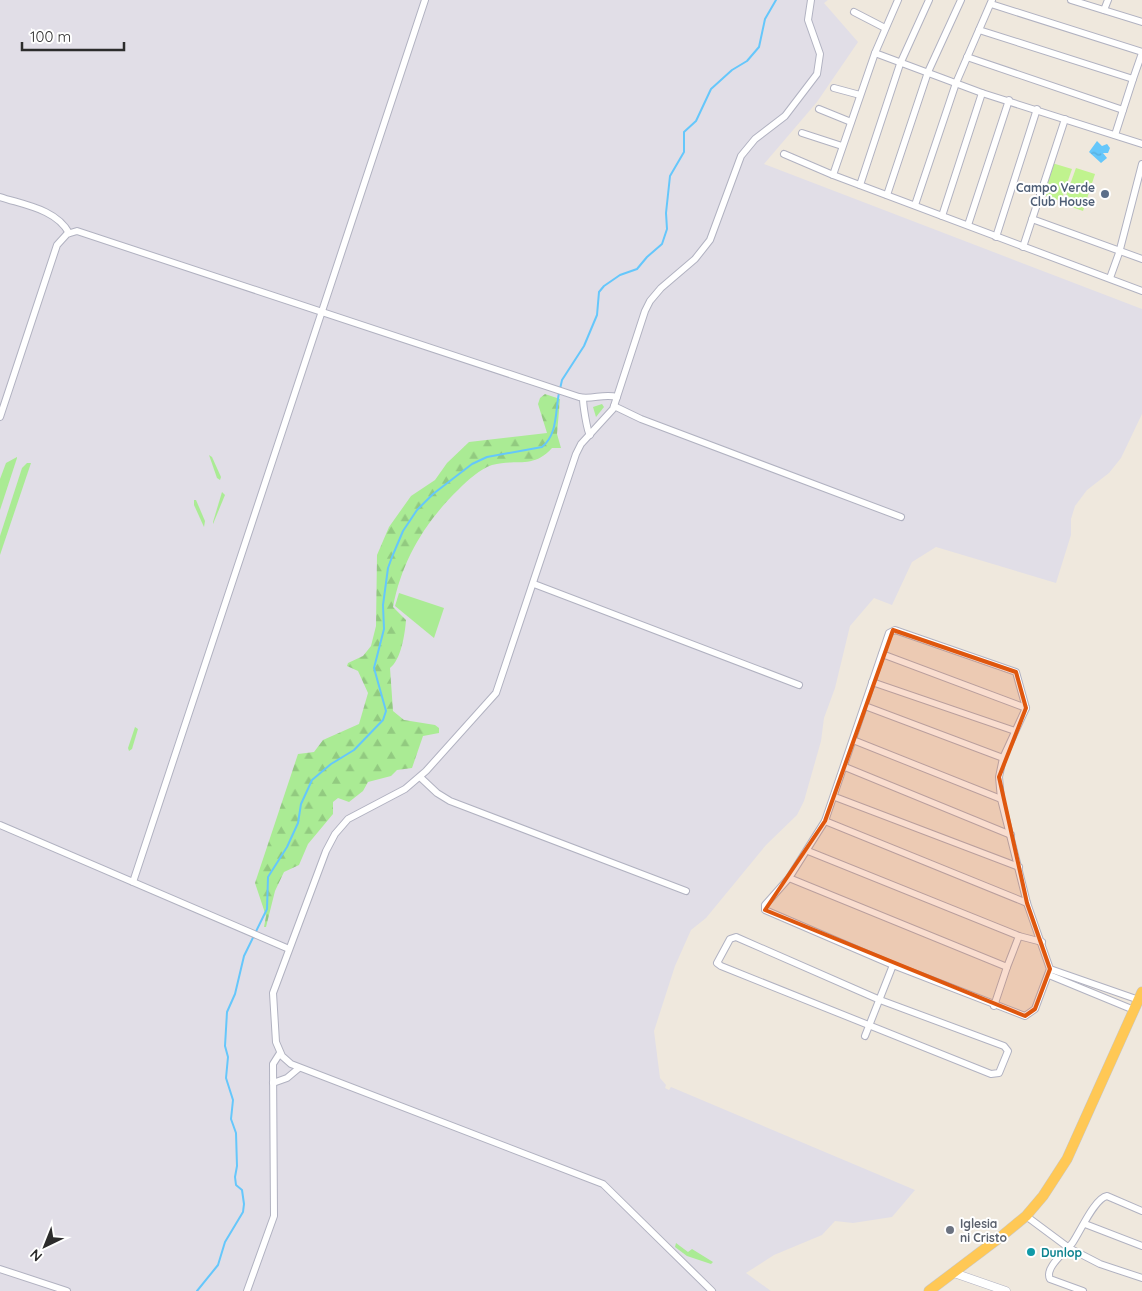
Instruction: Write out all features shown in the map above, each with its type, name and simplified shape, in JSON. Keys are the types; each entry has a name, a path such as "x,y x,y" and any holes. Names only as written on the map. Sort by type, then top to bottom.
{"highway":[{"path":"934,1290 1026,1216 1043,1196 1067,1159 1138,1001"}],"street":[{"path":"133,882 425,0"},
{"path":"712,1291 604,1184 299,1068 288,1062 280,1053 275,1037 273,997 326,851 338,830 356,814 398,792 420,777 472,722 499,689 576,454 614,406 644,311 661,288 695,259 708,244 742,154 755,139 782,119 817,74 820,54 808,20 811,0"},
{"path":"860,185 900,64 929,0"},
{"path":"887,195 928,72 961,0"},
{"path":"1072,0 1142,22"},
{"path":"1104,10 1108,0"},
{"path":"832,175 875,53 896,1"},
{"path":"915,205 956,83 992,2 1142,52 1115,135"},
{"path":"854,12 885,28"},
{"path":"979,30 1133,79"},
{"path":"875,53 900,64 928,72 982,93 1009,100 1142,144"},
{"path":"967,57 1123,110"},
{"path":"834,88 860,96"},
{"path":"942,216 982,93"},
{"path":"968,226 1009,100"},
{"path":"819,109 851,122"},
{"path":"996,237 1037,110"},
{"path":"1023,247 1064,119"},
{"path":"802,132 842,146"},
{"path":"784,154 832,175 1142,291"},
{"path":"1110,278 1119,253 1142,164"},
{"path":"0,197 53,215 61,221 69,233"},
{"path":"1032,219 1142,260"},
{"path":"0,417 57,245 69,233 83,232 568,394 583,398 608,395 617,397"},
{"path":"583,398 587,417 586,430 590,435"},
{"path":"614,406 641,419 901,517"},
{"path":"534,584 799,685"},
{"path":"896,630 1016,672 1026,708 1003,758 999,776 1000,799 1011,835 1027,903 1042,942 1049,972 1034,1009 1025,1016 994,1006 768,913 765,905 789,878 808,851 825,821 835,797 882,654 889,633 896,630"},
{"path":"882,654 1026,708"},
{"path":"872,682 1015,731"},
{"path":"865,706 1003,758"},
{"path":"853,740 1000,799"},
{"path":"845,767 1011,835"},
{"path":"420,777 437,793 450,801 686,891"},
{"path":"835,797 1019,867"},
{"path":"825,821 1027,903"},
{"path":"0,825 289,949"},
{"path":"808,851 1019,936 1042,942"},
{"path":"789,878 1007,967"},
{"path":"994,1006 1019,936"},
{"path":"736,937 880,1000 1004,1046 1008,1051 999,1073 991,1074 869,1026 721,966 717,963 718,958 730,939 736,937"},
{"path":"865,1036 893,965"},
{"path":"1049,972 1106,993 1138,1001"},
{"path":"1106,993 1138,1001"},
{"path":"247,1291 274,1216 273,1083 274,1061 280,1053"},
{"path":"273,1083 287,1078 299,1068"},
{"path":"1083,1291 1050,1279 1048,1275 1049,1269 1069,1248 1102,1197 1107,1196 1142,1211"},
{"path":"1026,1216 1069,1248 1100,1264 1142,1278"},
{"path":"1086,1224 1142,1246"},
{"path":"0,1269 67,1291"},
{"path":"954,1273 1006,1291"}],"highlighted area":[{"path":"893,630 1016,672 1026,708 999,777 1027,903 1050,969 1035,1009 1025,1016 765,910 825,821"}],"shaded area":[{"path":"0,0 828,0 824,3 858,42 817,102 764,164 1142,309 1142,414 1121,458 1109,473 1087,490 1075,506 1071,519 1071,535 1056,583 936,547 912,562 892,605 874,598 850,626 835,688 824,718 821,741 804,801 797,815 766,845 706,918 691,930 675,966 654,1031 660,1078 666,1085 665,1088 669,1090 671,1087 915,1190 892,1217 853,1223 835,1221 822,1235 774,1255 746,1273 771,1291 0,1291"}],"green space":[{"path":"1052,163 1072,169 1061,201 1042,194"},
{"path":"1076,168 1095,174 1083,211 1063,204"},
{"path":"545,394 560,399 557,434 561,448 552,448 545,455 531,461 492,465 470,479 447,502 426,528 402,573 393,607 406,620 400,653 390,668 393,711 404,720 435,725 439,728 439,733 423,736 412,768 397,770 391,776 368,782 363,791 349,802 338,798 333,802 333,814 308,844 299,865 284,872 275,891 266,927 264,927 266,916 255,883 298,754 314,752 323,740 359,724 368,693 358,671 347,666 348,663 363,656 371,646 376,626 377,555 389,527 411,496 435,480 447,463 469,442 547,433 538,404 540,398"},
{"path":"602,404 604,407 596,417 593,407"},
{"path":"209,455 212,457 221,477 220,480 217,478"},
{"path":"17,457 0,510 0,479 6,463"},
{"path":"27,463 31,463 0,555 0,536 22,468"},
{"path":"222,492 225,495 213,524 213,522"},
{"path":"194,500 196,500 205,521 204,527 194,505"},
{"path":"399,593 444,608 434,638 395,606"},
{"path":"135,727 138,729 132,749 129,751 128,748"},
{"path":"676,1243 688,1252 692,1249 713,1262 711,1264 687,1256 675,1247"}],"water":[{"path":"1097,141 1102,146 1107,144 1110,148 1108,153 1103,153 1107,158 1101,163 1089,152"}],"waterway":[{"path":"560,389 562,380 584,346 597,315 599,292 604,286 620,275 637,269 662,244 667,229 666,213 670,176 684,152 684,132 696,121 711,89 732,70 747,61 759,47 765,19 776,0"},
{"path":"197,1291 218,1265 225,1242 243,1212 244,1204 242,1190 236,1185 236,1133 231,1119 233,1100 226,1078 228,1057 225,1046 227,1012 235,994 244,956 267,909 268,877 287,847 298,823 301,804 312,780 331,764 354,750 383,720 386,711 374,668 384,629 383,605 388,568 392,557 403,531 417,510 433,494 472,464 487,457 542,447 551,436 559,393"}],"place":[{"name":"Campo Verde Club House","path":"1105,194"},
{"name":"Iglesia ni Cristo","path":"950,1230"},
{"name":"Dunlop","path":"1031,1252"}]}
